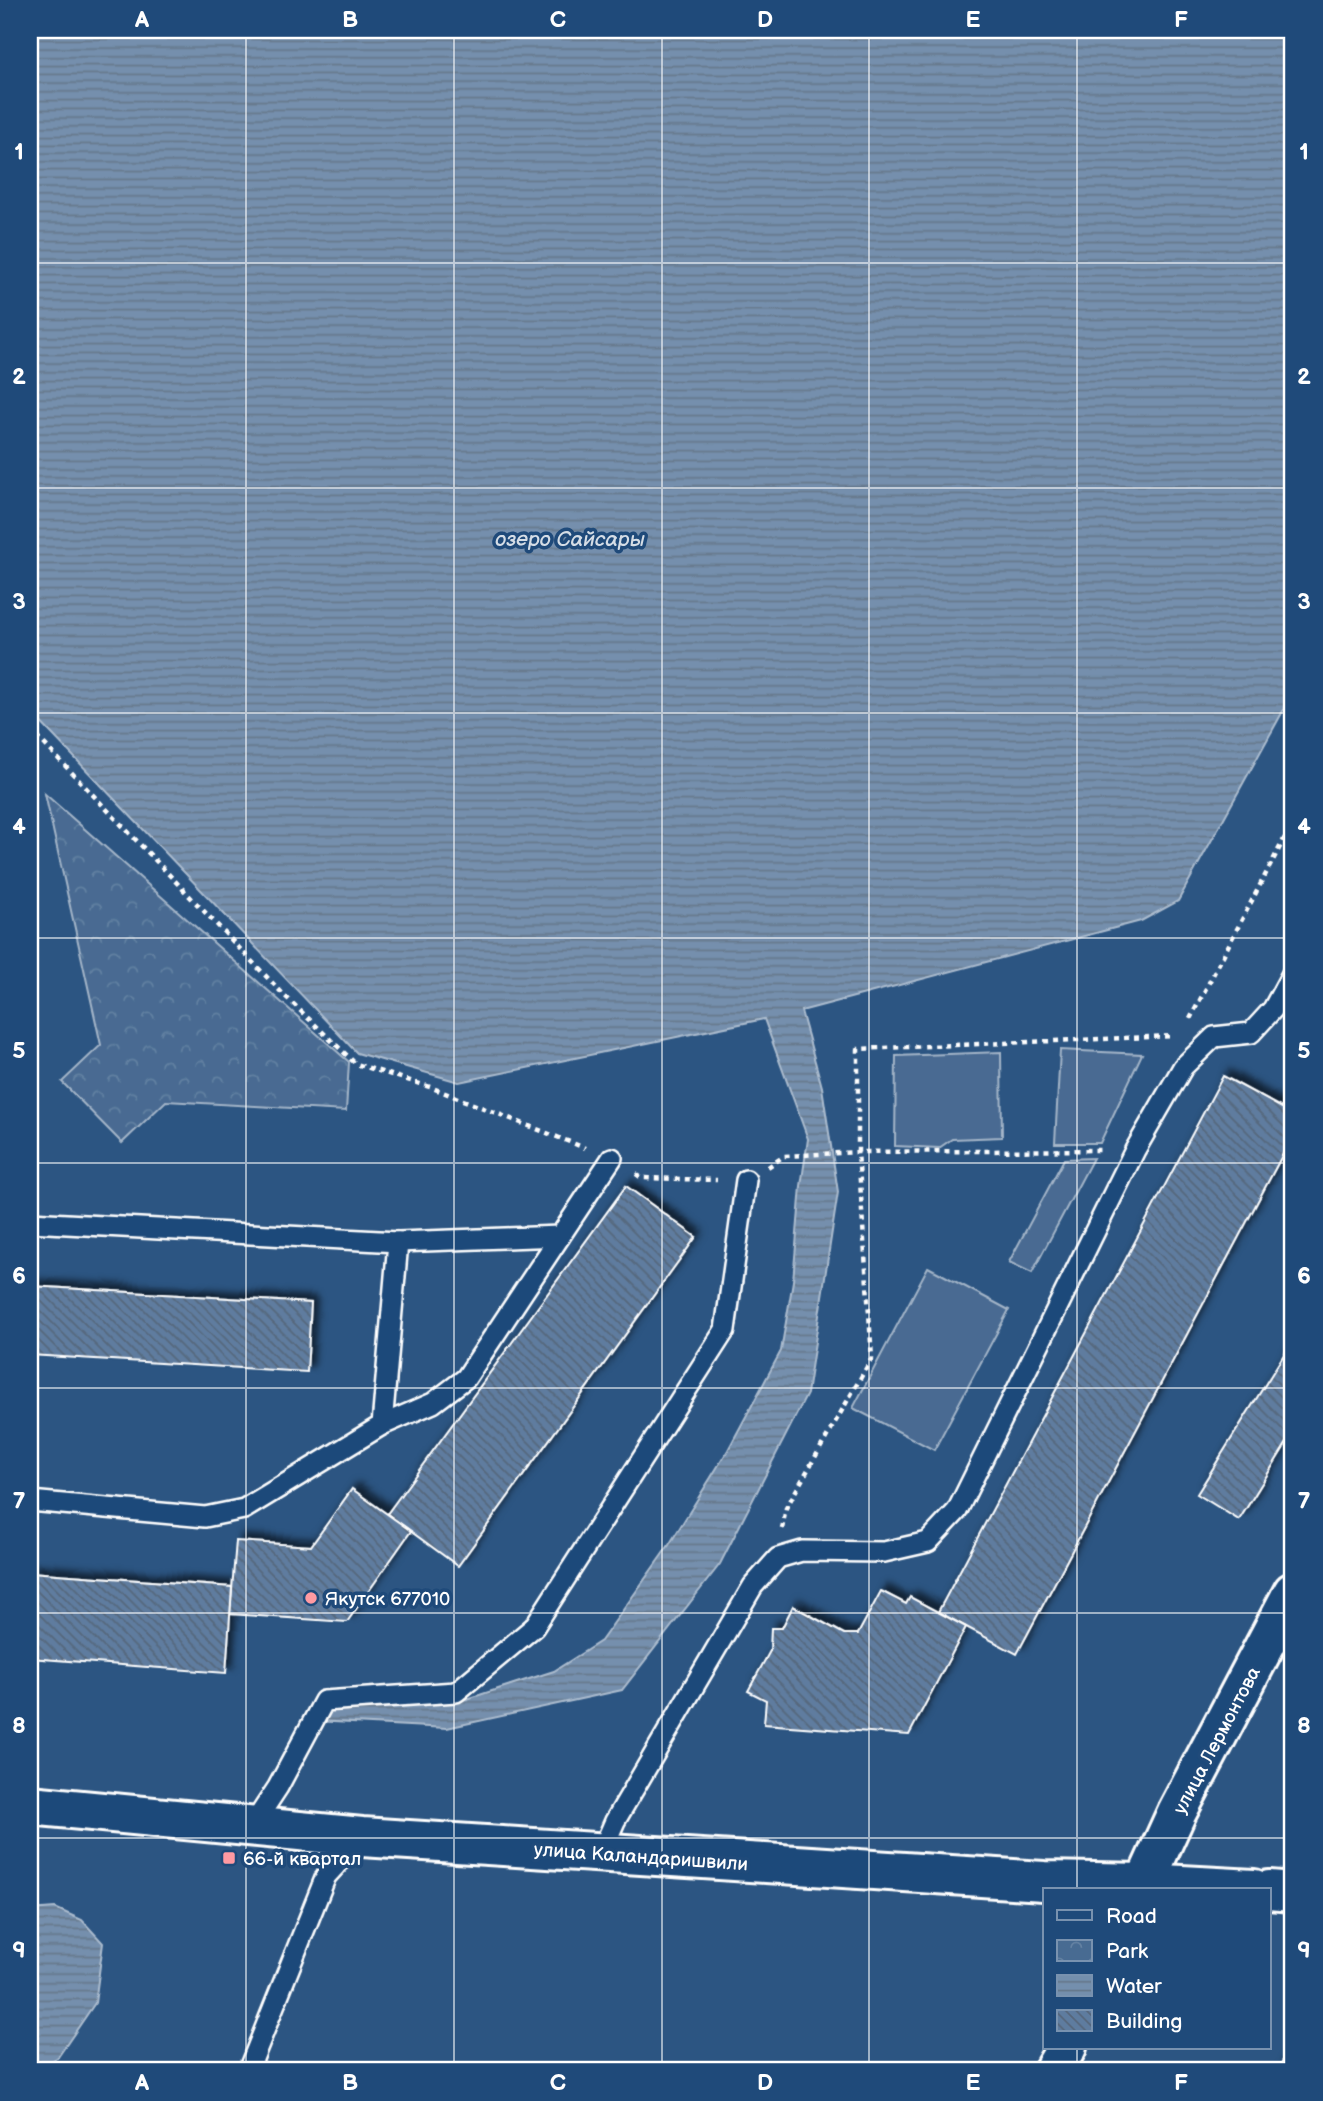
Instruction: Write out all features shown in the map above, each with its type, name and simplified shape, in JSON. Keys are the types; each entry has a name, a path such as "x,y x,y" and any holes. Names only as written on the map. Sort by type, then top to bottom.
{"street":[{"name":"улица Лермонтова","path":"1143,1886 1177,1812 1293,1592"},
{"name":"улица Каландаришвили","path":"30,1805 362,1837 1044,1881 1217,1888"},
{"path":"1270,1890 1293,1892"},
{"path":"1054,2071 1067,2048"}],"lane":[{"path":"601,1853 615,1821 752,1586 778,1558 802,1550 884,1552 928,1542 957,1511 1135,1150 1183,1067 1214,1037 1251,1033 1273,1009 1293,972"},
{"path":"30,1501 205,1517 244,1509 382,1425 433,1403 466,1378 612,1158"},
{"path":"253,1825 278,1787 324,1701 456,1692 534,1626 725,1330 746,1180"},
{"path":"30,1222 398,1242 560,1237"},
{"path":"382,1425 398,1242"},
{"path":"248,2071 326,1876 362,1837"}],"path":[{"path":"30,729 274,985 356,1064 430,1087 612,1158 642,1178 746,1180 784,1156 858,1152 1135,1150"},
{"path":"1187,1024 1293,822"},
{"path":"778,1558 786,1508 872,1358 858,1152 858,1049 1181,1036"}],"green space":[{"path":"45,794 349,1062 346,1111 166,1101 122,1143 62,1082 101,1045"},
{"path":"1060,1050 1142,1054 1100,1143 1055,1143"},
{"path":"1001,1052 1002,1137 952,1139 939,1148 895,1146 896,1056"},
{"path":"1093,1158 1032,1273 1009,1262 1064,1159"},
{"path":"928,1267 1009,1310 934,1450 853,1408"}],"water":[{"name":"озеро Сайсары","path":"30,30 1293,30 1293,693 1178,901 1141,921 801,1011 822,1087 838,1192 807,1394 720,1564 622,1690 447,1728 316,1721 331,1705 390,1707 467,1699 554,1671 601,1641 669,1545 728,1450 781,1351 793,1281 808,1139 764,1019 459,1082 357,1053 30,711"},
{"path":"55,1908 82,1920 103,1943 95,2003 58,2057 36,2071 30,2071 30,1910"}],"building":[{"path":"1223,1076 1293,1114 1293,1135 1017,1654 938,1612"},
{"path":"1293,1095 1293,1114 1285,1110"},
{"path":"626,1186 696,1237 458,1566 387,1514"},
{"path":"30,1286 311,1303 307,1372 30,1355"},
{"path":"1293,1340 1293,1433 1239,1520 1197,1494"},
{"path":"352,1489 411,1531 347,1622 230,1614 236,1541 311,1546"},
{"path":"30,1572 232,1587 226,1673 30,1658"},
{"path":"881,1591 906,1604 910,1597 966,1627 909,1735 764,1724 766,1700 748,1691 770,1651 771,1628 782,1628 793,1606 844,1634 858,1634"},
{"path":"1292,2044 1293,2071 1277,2071"}],"place":[{"name":"Якутск 677010","path":"311,1598"},
{"name":"66-й квартал","path":"229,1858"}]}
